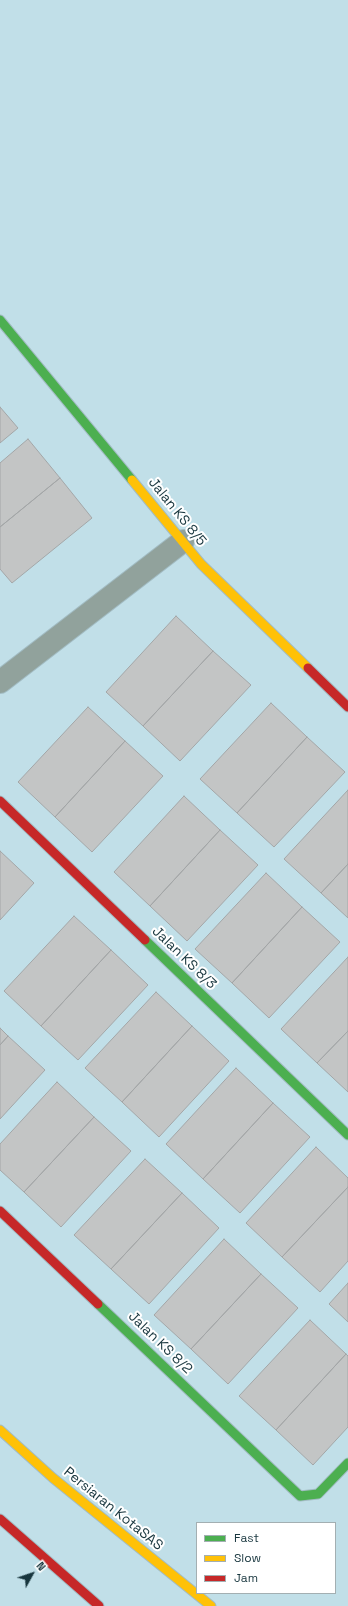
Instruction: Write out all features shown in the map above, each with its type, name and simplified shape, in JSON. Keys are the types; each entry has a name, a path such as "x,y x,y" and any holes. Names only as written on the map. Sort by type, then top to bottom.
{"street":[{"name":"Jalan KS 8/5","path":"0,320 201,564 348,707"},
{"path":"0,682 183,541"},
{"name":"Jalan KS 8/3","path":"0,801 348,1134"},
{"name":"Jalan KS 8/2","path":"0,1210 300,1496 318,1494 348,1462"},
{"name":"Persiaran KotaSAS","path":"0,1430 53,1478 196,1594"},
{"path":"0,1519 99,1606"},
{"name":"Persiaran KotaSAS","path":"196,1594 211,1606"}],"building":[{"path":"0,407 18,428 0,443"},
{"path":"28,439 60,478 0,527 0,463"},
{"path":"60,478 92,518 12,583 0,569 0,527"},
{"path":"176,616 213,651 143,726 106,692"},
{"path":"213,651 251,685 180,761 143,726"},
{"path":"271,703 307,737 237,813 200,779"},
{"path":"88,707 125,741 55,817 18,782"},
{"path":"307,737 345,772 274,847 237,813"},
{"path":"125,741 163,776 92,852 55,817"},
{"path":"348,790 348,864 321,893 284,859"},
{"path":"184,796 220,830 150,906 114,872"},
{"path":"220,830 258,865 187,941 150,906"},
{"path":"0,851 34,883 0,920"},
{"path":"348,864 348,918 321,893"},
{"path":"266,873 302,907 232,983 195,949"},
{"path":"302,907 340,942 269,1018 232,983"},
{"path":"74,916 111,950 41,1026 4,991"},
{"path":"111,950 148,985 78,1060 41,1026"},
{"path":"348,957 348,1031 317,1063 281,1029"},
{"path":"156,992 192,1026 122,1102 85,1068"},
{"path":"192,1026 229,1061 159,1137 122,1102"},
{"path":"0,1028 8,1036 0,1045"},
{"path":"348,1031 348,1092 317,1063"},
{"path":"8,1036 45,1070 0,1119 0,1045"},
{"path":"236,1068 273,1103 203,1179 166,1144"},
{"path":"57,1082 94,1117 24,1192 0,1170 0,1144"},
{"path":"273,1103 310,1137 240,1213 203,1179"},
{"path":"94,1117 131,1151 61,1227 24,1192"},
{"path":"316,1147 348,1178 348,1187 282,1257 246,1223"},
{"path":"145,1159 182,1193 111,1269 74,1235"},
{"path":"348,1187 348,1261 320,1292 282,1257"},
{"path":"182,1193 219,1228 149,1304 111,1269"},
{"path":"224,1239 261,1274 191,1349 154,1315"},
{"path":"261,1274 298,1308 228,1384 191,1349"},
{"path":"348,1283 348,1322 329,1304"},
{"path":"310,1320 346,1354 276,1430 239,1396"},
{"path":"346,1354 348,1356 348,1427 313,1465 276,1430"}],"traffic: fast":[{"path":"0,320 132,480"},
{"path":"145,940 348,1135"},
{"path":"98,1304 300,1496 318,1494 348,1463"}],"traffic: slow":[{"path":"132,480 201,564 308,668"},
{"path":"0,1430 53,1478 196,1594"},
{"path":"196,1594 211,1606"}],"traffic: jam":[{"path":"308,668 348,707"},
{"path":"0,801 145,940"},
{"path":"0,1211 98,1304"},
{"path":"0,1519 99,1606"}]}
